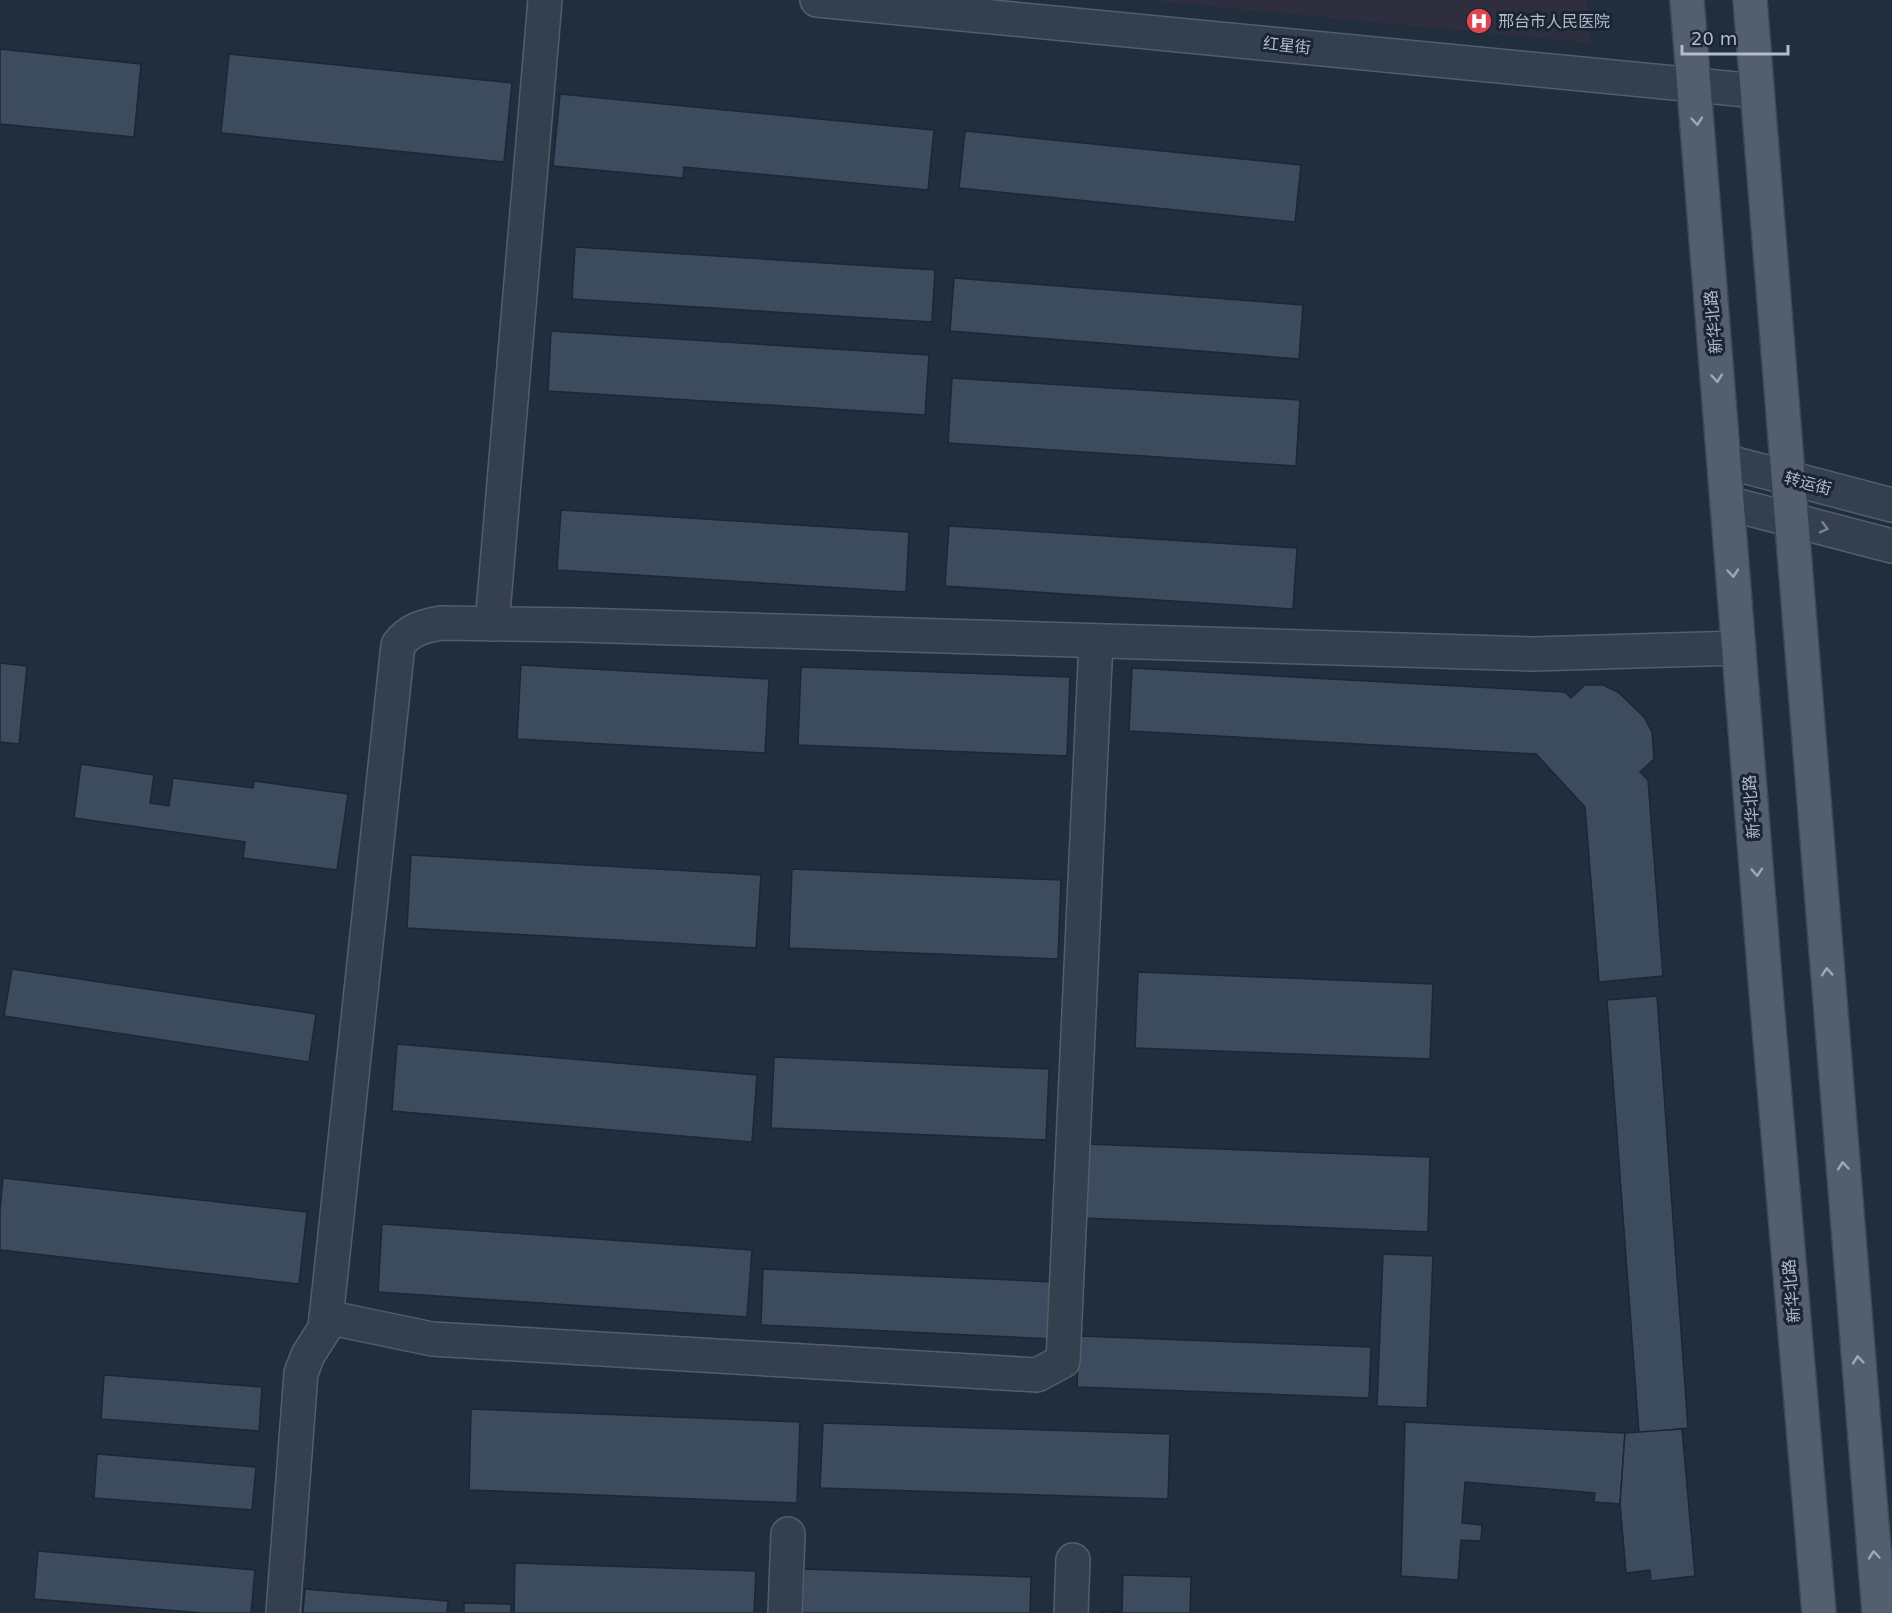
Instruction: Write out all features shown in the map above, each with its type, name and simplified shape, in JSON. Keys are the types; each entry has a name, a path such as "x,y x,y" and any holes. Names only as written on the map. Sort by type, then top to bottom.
{"main road":[{"name":"新华北路","path":"1688,0 1767,1004 1819,1613"},
{"path":"1750,0 1879,1613"}],"street":[{"path":"492,624 545,0"},
{"name":"红星街","path":"817,0 1757,91"},
{"name":"转运街","path":"1724,461 1892,505"},
{"path":"1727,503 1892,546"},
{"path":"283,1613 301,1373 308,1355 325,1328 398,645 404,637 421,626 441,623 1532,654 1739,648"},
{"path":"326,1317 432,1339 480,1342 1037,1375 1064,1361 1096,641"},
{"path":"785,1613 788,1534"},
{"path":"1071,1613 1073,1560"}],"shaded area":[{"name":"邢台市人民医院","path":"1147,0 1587,0 1590,43"}],"building":[{"path":"0,49 141,64 134,137 0,124"},
{"path":"229,54 512,83 504,162 221,133"},
{"path":"560,94 934,130 928,190 684,167 683,178 553,166"},
{"path":"965,131 1301,165 1295,222 959,188"},
{"path":"575,247 935,270 932,322 572,299"},
{"path":"954,278 1303,305 1299,359 950,331"},
{"path":"551,331 929,355 925,415 548,391"},
{"path":"952,378 1300,400 1296,466 948,443"},
{"path":"561,510 909,532 906,592 557,570"},
{"path":"949,526 1297,548 1293,609 945,586"},
{"path":"0,663 27,666 19,744 0,742"},
{"path":"521,665 769,679 765,753 517,739"},
{"path":"801,667 1070,677 1067,756 798,745"},
{"path":"1132,668 1565,692 1571,698 1585,685 1603,685 1618,692 1644,717 1652,732 1654,759 1640,772 1648,780 1663,976 1599,982 1585,807 1536,754 1129,731"},
{"path":"81,764 154,775 150,803 169,806 173,778 253,788 254,781 348,794 337,870 243,858 245,842 74,818"},
{"path":"411,855 761,875 756,948 407,928"},
{"path":"792,869 1061,880 1058,959 789,948"},
{"path":"12,969 316,1014 309,1062 4,1016"},
{"path":"1138,972 1433,984 1430,1059 1135,1048"},
{"path":"1657,996 1688,1428 1639,1433 1607,1000"},
{"path":"397,1044 757,1075 752,1142 392,1111"},
{"path":"774,1057 1049,1069 1046,1140 771,1128"},
{"path":"1085,1144 1430,1157 1428,1232 1082,1218"},
{"path":"3,1178 307,1212 299,1284 0,1250"},
{"path":"382,1224 752,1250 747,1317 378,1292"},
{"path":"1383,1254 1433,1256 1427,1408 1377,1406"},
{"path":"763,1269 1055,1282 1053,1339 761,1325"},
{"path":"1079,1336 1371,1347 1369,1398 1077,1387"},
{"path":"104,1375 262,1387 259,1431 101,1419"},
{"path":"471,1409 800,1422 797,1503 469,1490"},
{"path":"1405,1422 1625,1433 1620,1504 1594,1502 1595,1493 1465,1482 1462,1523 1482,1525 1481,1541 1461,1540 1458,1580 1401,1576"},
{"path":"823,1423 1170,1434 1168,1499 820,1488"},
{"path":"1682,1429 1695,1576 1651,1581 1650,1570 1626,1573 1620,1504 1625,1433"},
{"path":"97,1454 256,1467 252,1510 94,1498"},
{"path":"38,1551 255,1570 251,1613 203,1613 34,1599"},
{"path":"515,1563 756,1571 754,1613 514,1613"},
{"path":"804,1569 1031,1577 1030,1613 802,1613"},
{"path":"1123,1575 1191,1577 1190,1613 1102,1613 1102,1611 1122,1612"},
{"path":"305,1589 448,1601 447,1613 303,1613"},
{"path":"464,1603 511,1604 511,1613 464,1613"}],"place":[{"name":"邢台市人民医院","path":"1479,21"}]}
